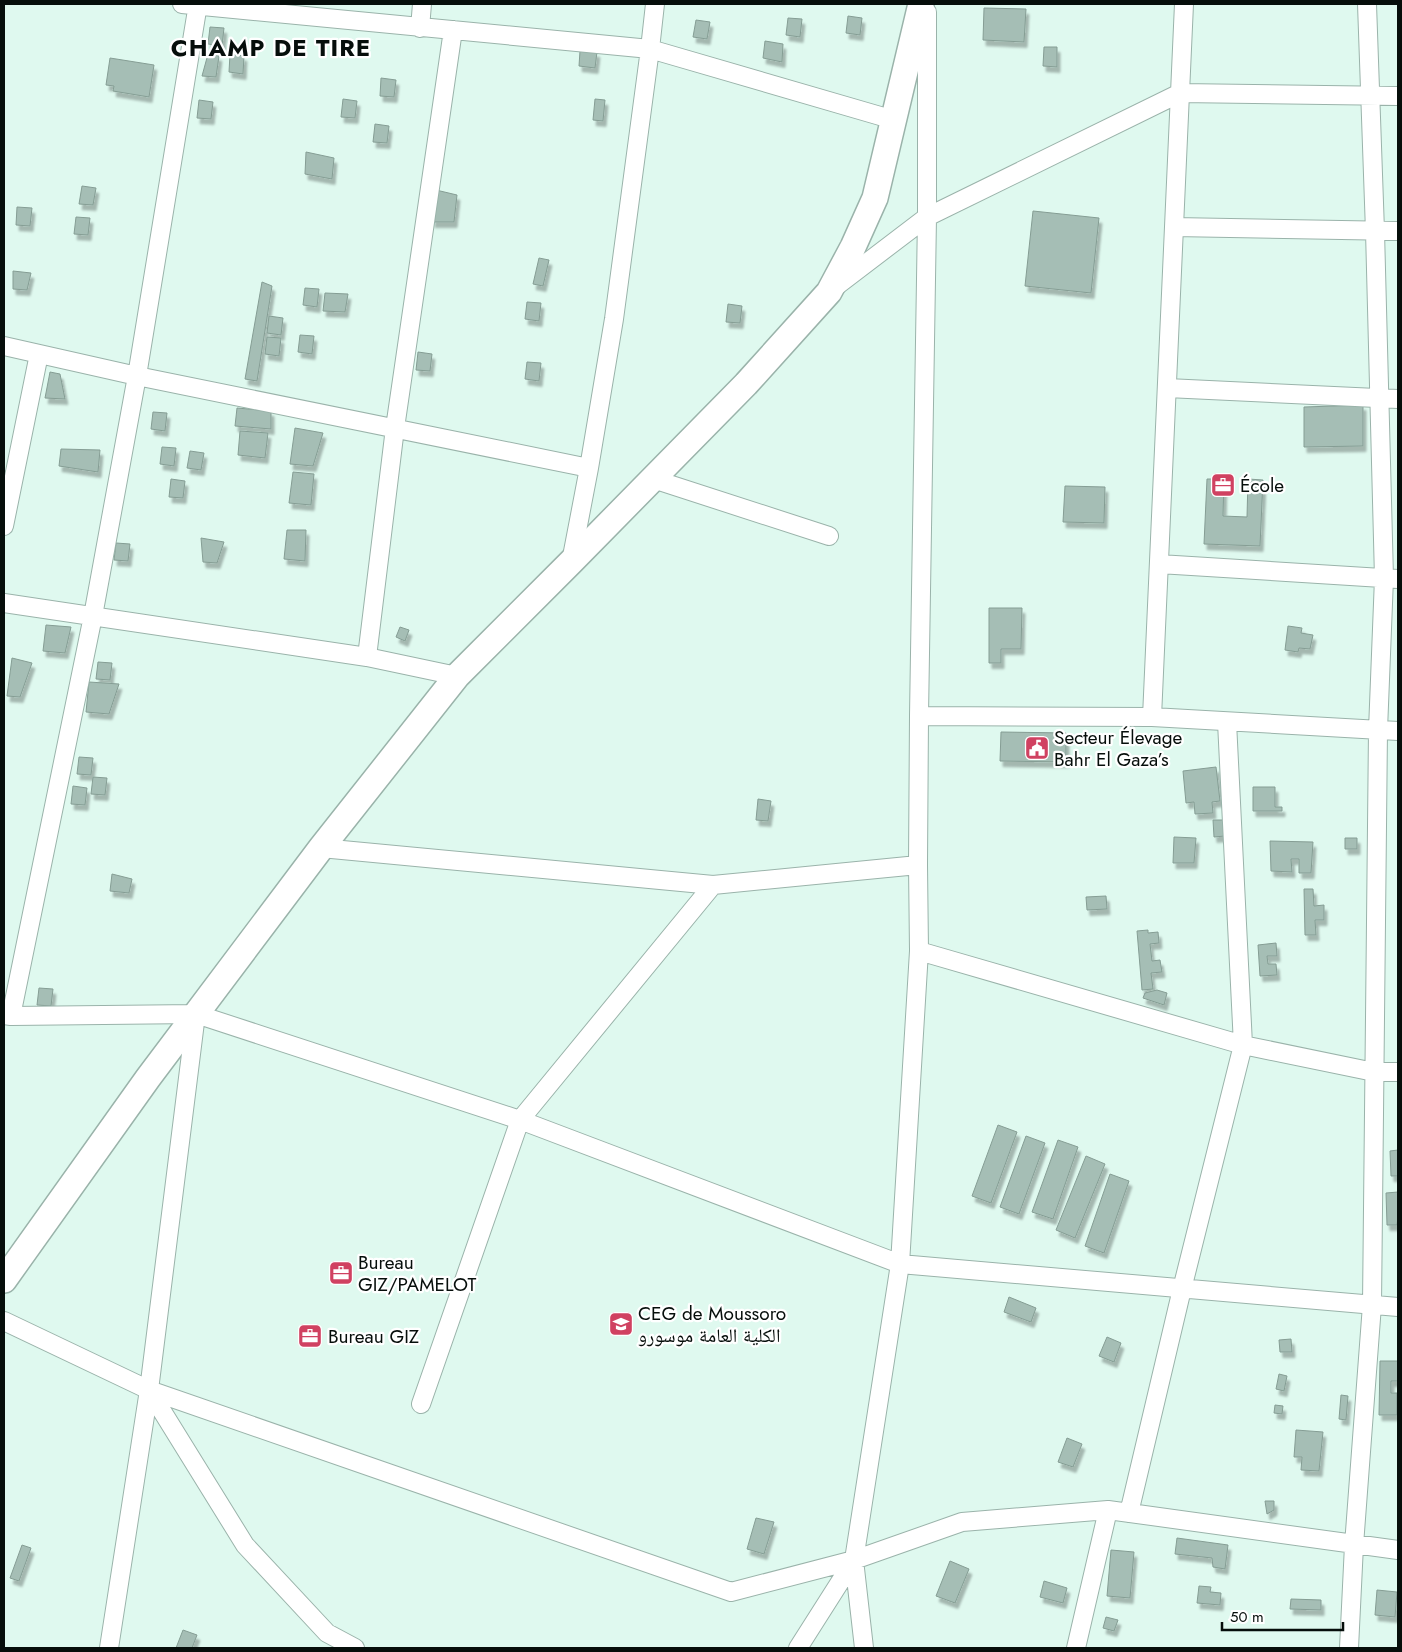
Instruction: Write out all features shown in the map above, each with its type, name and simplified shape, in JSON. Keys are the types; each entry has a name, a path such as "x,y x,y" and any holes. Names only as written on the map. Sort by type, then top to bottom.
{"main road":[{"path":"4,1280 196,1014 321,848 457,676 746,384 829,292 853,247 875,198 921,4"}],"street":[{"path":"894,120 650,49 420,28 193,4 137,376 92,616 7,1016 196,1014 520,1120 900,1264 1398,1307"},
{"path":"420,28 422,4"},
{"path":"571,562 590,468 614,319 655,4"},
{"path":"864,1648 854,1560 900,1264 919,950 919,716 927,217 927,4"},
{"path":"1152,717 1184,4"},
{"path":"1349,1648 1354,1544 1372,1305 1378,730 1391,578 1380,399 1367,4"},
{"path":"367,657 395,428 453,30"},
{"path":"829,292 927,217 1180,94 1398,96"},
{"path":"1174,227 1398,231"},
{"path":"4,346 137,376 590,468"},
{"path":"4,526 39,354"},
{"path":"1167,388 1398,399"},
{"path":"653,479 829,536"},
{"path":"1159,564 1391,578"},
{"path":"4,603 367,657 457,676"},
{"path":"919,716 1152,717 1398,731"},
{"path":"1129,1513 1182,1288 1243,1045 1227,722"},
{"path":"321,848 713,885 918,865"},
{"path":"421,1404 520,1120 713,885"},
{"path":"919,950 1243,1045 1374,1072 1398,1072"},
{"path":"109,1648 149,1390 196,1014"},
{"path":"4,1320 149,1390 731,1592 854,1560 962,1522 1108,1510 1398,1550"},
{"path":"149,1390 245,1545 327,1632 355,1648"},
{"path":"1076,1648 1108,1510"},
{"path":"798,1648 854,1560"}],"building":[{"path":"984,8 1026,9 1024,42 983,40"},
{"path":"848,16 862,18 860,35 846,33"},
{"path":"788,18 802,19 800,37 786,35"},
{"path":"696,20 710,22 707,39 693,37"},
{"path":"210,27 224,28 222,46 208,44"},
{"path":"765,41 783,44 782,62 763,58"},
{"path":"1044,47 1057,47 1057,67 1043,66"},
{"path":"580,51 597,52 595,68 579,66"},
{"path":"208,54 219,56 216,77 202,76"},
{"path":"230,54 244,56 243,74 229,72"},
{"path":"110,58 154,65 149,97 113,91 114,86 106,85"},
{"path":"381,78 396,80 394,97 380,96"},
{"path":"343,99 357,101 355,118 341,117"},
{"path":"595,99 605,100 603,121 593,120"},
{"path":"199,100 213,102 211,119 197,118"},
{"path":"375,124 389,126 387,143 373,142"},
{"path":"306,152 334,158 332,179 305,174"},
{"path":"82,186 96,188 93,205 79,204"},
{"path":"436,190 457,195 454,222 432,222"},
{"path":"17,207 32,208 30,226 16,225"},
{"path":"1033,211 1099,218 1091,293 1025,286"},
{"path":"76,217 90,218 88,235 74,234"},
{"path":"539,258 549,260 543,286 533,284"},
{"path":"13,271 31,273 27,290 13,289"},
{"path":"262,282 272,286 257,381 245,379"},
{"path":"305,288 319,289 317,307 303,305"},
{"path":"325,293 348,294 345,312 323,311"},
{"path":"527,302 541,303 539,321 525,319"},
{"path":"728,304 742,306 740,323 726,322"},
{"path":"269,316 283,318 281,335 267,333"},
{"path":"300,335 314,336 312,354 298,352"},
{"path":"267,337 281,338 279,356 265,354"},
{"path":"418,352 432,354 430,371 416,370"},
{"path":"527,362 541,363 539,381 525,379"},
{"path":"50,372 60,374 65,399 45,398"},
{"path":"1363,405 1363,446 1304,447 1304,407"},
{"path":"237,408 271,411 271,429 235,426"},
{"path":"153,412 167,413 165,431 151,429"},
{"path":"295,428 323,433 313,466 290,464"},
{"path":"240,431 268,433 265,458 238,455"},
{"path":"162,447 176,448 174,466 160,464"},
{"path":"61,449 100,450 98,472 59,466"},
{"path":"190,451 204,453 201,470 187,468"},
{"path":"293,472 314,474 311,505 289,503"},
{"path":"171,479 185,481 183,498 169,497"},
{"path":"1207,479 1224,479 1223,516 1247,517 1248,479 1263,480 1260,546 1204,544"},
{"path":"1065,486 1105,487 1104,523 1063,522"},
{"path":"287,530 306,530 305,561 284,559"},
{"path":"201,538 224,542 217,563 203,562"},
{"path":"116,543 130,544 128,561 114,560"},
{"path":"989,608 1022,608 1021,649 1001,649 1001,663 989,663"},
{"path":"46,625 71,627 65,653 43,651"},
{"path":"1288,626 1302,628 1301,633 1313,635 1310,649 1299,648 1298,652 1285,650"},
{"path":"400,627 409,630 405,641 396,637"},
{"path":"12,658 32,663 20,697 7,696"},
{"path":"98,662 112,663 110,680 96,679"},
{"path":"89,682 119,684 109,714 86,712"},
{"path":"1001,732 1066,733 1066,762 1000,761"},
{"path":"79,757 93,758 91,775 77,774"},
{"path":"1216,767 1220,801 1212,802 1213,813 1195,814 1194,802 1186,803 1183,771"},
{"path":"93,777 107,778 105,795 91,794"},
{"path":"73,786 87,788 85,805 71,804"},
{"path":"1253,787 1275,787 1275,807 1282,807 1282,811 1253,811"},
{"path":"758,799 771,801 768,821 756,820"},
{"path":"1213,820 1224,820 1225,836 1214,837"},
{"path":"1174,837 1196,838 1194,863 1173,863"},
{"path":"1345,838 1357,838 1357,849 1345,849"},
{"path":"1270,841 1313,842 1311,873 1299,873 1299,859 1291,859 1292,872 1271,871"},
{"path":"112,874 132,879 129,893 110,891"},
{"path":"1304,889 1313,889 1314,906 1324,905 1324,920 1315,920 1316,935 1305,935"},
{"path":"1106,896 1107,909 1087,910 1086,897"},
{"path":"1148,930 1148,933 1158,932 1159,943 1150,944 1152,961 1160,960 1162,972 1151,973 1153,989 1142,990 1137,931"},
{"path":"1276,943 1277,956 1267,956 1268,964 1276,964 1277,975 1260,976 1258,945"},
{"path":"39,988 53,989 51,1006 37,1005"},
{"path":"1157,990 1167,993 1164,1005 1143,998 1145,993"},
{"path":"998,1125 1017,1132 991,1203 972,1196"},
{"path":"1026,1136 1045,1143 1019,1214 1000,1207"},
{"path":"1058,1140 1078,1147 1053,1219 1032,1212"},
{"path":"1398,1150 1398,1176 1391,1176 1390,1151"},
{"path":"1086,1156 1105,1164 1075,1238 1056,1230"},
{"path":"1110,1174 1129,1181 1104,1253 1085,1246"},
{"path":"1398,1192 1397,1225 1387,1225 1386,1193"},
{"path":"1009,1297 1036,1308 1031,1322 1004,1312"},
{"path":"1107,1337 1121,1343 1114,1362 1099,1356"},
{"path":"1291,1339 1292,1352 1280,1352 1279,1340"},
{"path":"1380,1361 1398,1361 1398,1381 1391,1381 1391,1393 1397,1393 1397,1415 1379,1415"},
{"path":"1279,1374 1287,1376 1284,1391 1276,1389"},
{"path":"1341,1395 1348,1396 1346,1420 1339,1419"},
{"path":"1275,1405 1283,1406 1282,1414 1274,1413"},
{"path":"1296,1430 1323,1432 1319,1471 1301,1470 1302,1457 1294,1457"},
{"path":"1067,1438 1082,1444 1073,1467 1058,1462"},
{"path":"1265,1501 1274,1501 1274,1510 1267,1514"},
{"path":"756,1518 774,1522 764,1554 747,1549"},
{"path":"1177,1538 1228,1545 1225,1569 1213,1567 1212,1558 1175,1554"},
{"path":"22,1545 31,1548 19,1581 10,1578"},
{"path":"1111,1550 1134,1552 1130,1598 1107,1596"},
{"path":"950,1561 969,1569 955,1603 936,1596"},
{"path":"1044,1581 1067,1588 1063,1603 1040,1597"},
{"path":"1199,1586 1211,1587 1210,1592 1221,1593 1220,1605 1197,1603"},
{"path":"1377,1590 1397,1592 1395,1617 1375,1615"},
{"path":"1291,1599 1321,1600 1321,1610 1290,1609"},
{"path":"1106,1617 1118,1620 1114,1631 1103,1628"},
{"path":"183,1630 197,1635 192,1648 176,1648"}],"place":[{"name":"École","path":"1223,485"},
{"name":"Secteur Élevage Bahr El Gaza’s","path":"1037,748"},
{"name":"Bureau GIZ/PAMELOT","path":"341,1273"},
{"name":"CEG de Moussoro الكلية العامة موسورو","path":"621,1324"},
{"name":"Bureau GIZ","path":"310,1336"}],"district":[{"name":"CHAMP DE TIRE","path":"271,47"}]}
